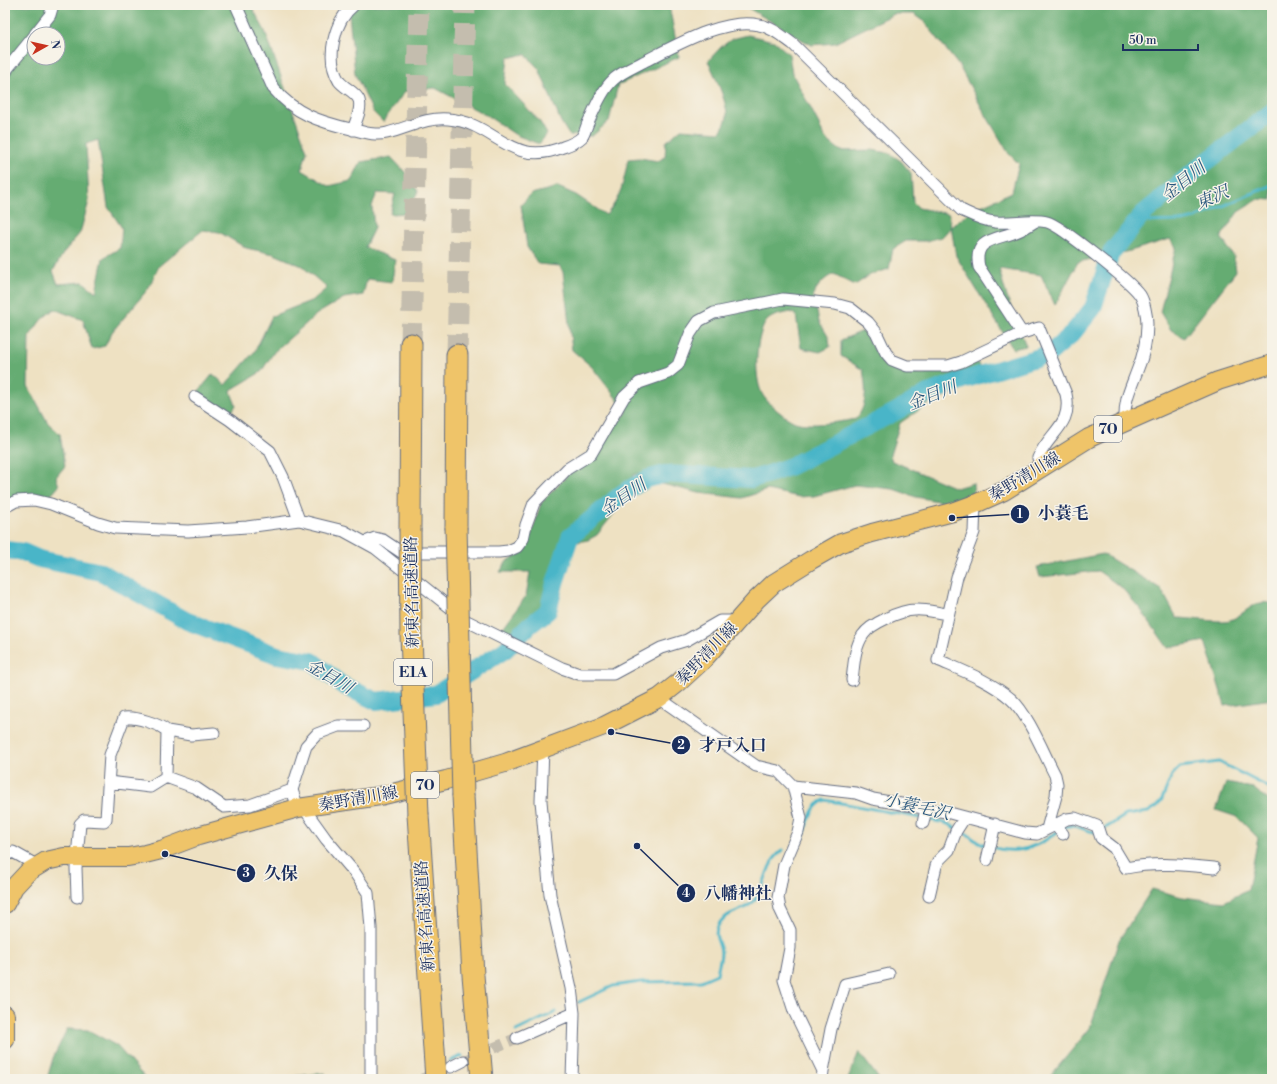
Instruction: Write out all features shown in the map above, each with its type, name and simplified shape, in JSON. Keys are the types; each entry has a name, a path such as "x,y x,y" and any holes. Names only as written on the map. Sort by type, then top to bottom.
{"highway":[{"name":"新東名高速道路","path":"411,344 411,635 418,815 443,1073"},
{"path":"457,355 456,527 463,796 473,975 482,1079"}],"main road":[{"name":"秦野清川線","path":"5,904 14,887 28,872 46,861 64,857 128,857 145,854 161,850 198,836 301,808 380,796 432,784 505,763 604,726 659,698 702,661 736,621 774,584 841,543 975,504 1004,491 1089,438 1125,421 1218,381 1272,364"},
{"path":"5,1015 5,1040"}],"street":[{"path":"42,26 50,16 53,5"},
{"path":"236,5 274,88 283,99 323,123 371,135 386,134 430,119 449,119 468,123 479,128 504,144 522,152 548,153 565,147 582,137 603,93 614,78 667,50 713,30 737,25 759,25 778,33 793,44 961,210 976,217 995,222 1038,220 1049,222 1078,242 1130,283 1140,296 1147,322 1145,344 1138,370 1128,393 1125,405 1125,421"},
{"path":"353,130 361,108 358,98 340,82 336,75 332,48 342,17 354,5"},
{"path":"5,74 26,46"},
{"path":"1022,333 979,267 977,258 978,250 984,243 1016,233 1038,220"},
{"path":"365,542 375,538 383,540 401,552 499,552 508,551 517,547 523,539 526,525 534,503 567,469 591,454 624,396 639,383 668,373 678,365 690,334 698,322 714,313 783,299 835,304 850,308 868,322 876,332 886,353 892,360 907,366 948,366 955,364 1022,333 1039,328 1054,364 1068,405 1067,414 1063,423 1038,458 1042,466"},
{"path":"195,397 230,420 270,451 283,477 299,520"},
{"path":"5,507 16,501 34,500 51,504 98,523 115,528 181,531 247,527 299,520 344,531 365,542 457,614 519,647 562,668 579,674 613,674 661,648 687,640 720,621 736,621"},
{"path":"975,504 974,532 957,577 938,660 976,676 1011,699 1023,713 1056,775 1056,796 1051,827"},
{"path":"852,680 857,648 863,634 878,623 900,612 915,610 948,614"},
{"path":"659,698 756,766 778,771 793,786 800,818 798,832 784,865 778,898 780,909 790,930 790,948 784,980 794,1011 823,1075"},
{"path":"77,897 76,868 82,821 104,821 106,819 110,755 124,718 131,718 162,727 167,731 191,735 214,733"},
{"path":"363,726 338,726 318,734 306,746 292,790 301,808 326,840 355,873 368,893 372,928 371,1079"},
{"path":"166,777 167,731"},
{"path":"542,749 541,801 550,895 571,988 574,1013 572,1079"},
{"path":"166,777 196,788 224,807 250,805 292,790"},
{"path":"109,782 150,787 166,777"},
{"path":"793,786 856,793 873,799 925,810 946,812 964,819 995,824 1025,833 1037,834 1067,819 1075,818 1097,826 1101,838 1114,848 1126,868 1142,864 1182,865 1214,868"},
{"path":"923,823 925,810"},
{"path":"929,896 936,866 939,860 949,850 956,831 964,819"},
{"path":"988,856 995,824"},
{"path":"1051,827 1063,834"},
{"path":"5,855 13,852 38,866"},
{"path":"823,1075 832,1029 846,984 889,974"},
{"path":"516,1038 574,1013"},
{"path":"443,1073 463,1061"}],"green space":[{"path":"251,5 265,31 307,151 302,170 329,186 351,181 361,162 391,157 405,172 418,191 408,213 390,214 395,194 377,193 372,206 374,228 365,247 395,260 392,282 367,279 363,295 344,298 317,314 274,352 261,372 231,390 236,405 230,415 197,393 213,374 225,385 255,351 272,316 313,300 327,288 302,266 274,254 246,248 219,232 203,230 159,266 148,289 112,332 105,346 92,349 83,320 54,309 41,320 29,337 28,386 48,423 60,434 65,466 56,477 59,486 45,502 27,496 5,510 5,6","holes":["98,140 108,207 122,228 120,248 103,258 96,292 83,282 58,284 53,271 64,252 80,233 89,201 86,144"]},
{"path":"348,5 669,5 679,57 618,85 609,121 592,136 569,135 561,122 539,69 525,54 508,58 505,84 540,122 547,134 539,144 516,135 486,115 435,88 405,91 383,122 373,112 355,74"},
{"path":"743,5 1272,5 1272,200 1259,199 1238,212 1221,237 1234,257 1236,271 1184,338 1171,330 1160,312 1176,247 1170,239 1130,251 1078,262 1055,305 1041,275 999,269 1007,297 1026,346 1013,349 956,256 951,227 972,210 1012,192 1019,164 1009,154 959,66 924,21 914,14 894,14 835,43 811,45"},
{"path":"748,35 774,41 789,54 792,73 819,124 823,135 827,140 841,151 872,150 889,153 901,161 911,173 913,202 919,208 949,214 951,227 942,237 926,241 906,241 893,249 889,269 870,275 855,285 834,274 822,282 813,294 819,321 829,338 830,347 820,352 801,348 796,315 791,312 777,315 768,320 762,329 760,338 757,371 760,390 774,408 795,422 816,424 834,423 856,419 863,408 865,383 863,370 841,356 841,340 863,331 883,364 922,374 976,362 980,365 967,386 928,404 900,423 890,455 892,461 956,488 973,483 974,495 948,503 916,497 893,489 855,485 814,496 799,497 767,490 742,498 699,493 662,484 644,472 633,475 627,497 597,535 588,540 572,543 562,571 558,595 515,638 502,629 526,596 530,572 500,572 507,561 520,554 532,533 541,503 627,412 592,367 572,350 563,272 560,266 538,264 527,247 521,205 531,194 558,187 576,195 606,215 618,196 628,159 640,158 658,161 665,157 666,142 681,129 720,132 725,124 727,115 725,103 708,61 721,47 732,39"},
{"path":"1103,554 1161,589 1177,618 1226,621 1235,618 1255,605 1261,603 1272,604 1272,699 1225,706 1205,641 1168,648 1141,610 1121,587 1098,571 1040,577 1037,567"},
{"path":"1226,783 1253,788 1272,803 1272,1079 1048,1079 1090,1028 1119,940 1152,889 1182,897 1224,902 1248,890 1258,838 1237,817 1216,810"},
{"path":"67,1029 88,1030 117,1046 146,1079 47,1079 53,1058"},
{"path":"859,1052 879,1079 848,1079"},
{"path":"325,1073 327,1079 291,1079 296,1076"}],"waterway":[{"name":"金目川","path":"5,550 23,552 39,559 101,572 187,621 277,655 312,661 342,685 376,701 436,694 505,650 530,625 548,611 555,583 570,537 624,492 647,479 665,474 752,479 772,473 791,466 897,411 926,394 963,380 1049,354 1071,335 1093,308 1111,253 1143,214 1197,169 1272,112"},
{"name":"東沢","path":"1136,222 1182,221 1195,218 1272,185"},
{"name":"小蓑毛沢","path":"1101,831 1126,815 1148,812 1156,807 1162,799 1172,775 1180,767 1219,762 1272,789"},
{"name":"小蓑毛沢","path":"799,844 812,813 819,803 825,800 921,818"},
{"name":"小蓑毛沢","path":"927,819 948,824 963,831 976,840 998,849 1018,850 1028,848 1038,844 1057,832"},
{"name":"小蓑毛沢","path":"1061,829 1074,826 1091,832 1096,832"},
{"name":"小蓑毛沢","path":"579,1002 613,986 641,982 701,981 717,974 721,957 716,936 718,926 721,921 729,915 753,902 758,896 772,862 783,850"},
{"name":"小蓑毛沢","path":"516,1031 556,1012"},
{"name":"小蓑毛沢","path":"450,1061 462,1056"}],"tunnel":[{"path":"411,344 419,5"},
{"path":"457,355 465,5"},
{"path":"463,1061 517,1038"},
{"path":"422,1079 439,1072"}],"place":[{"name":"小蓑毛","path":"952,518"},
{"name":"才戸入口","path":"611,732"},
{"name":"八幡神社","path":"637,846"},
{"name":"久保","path":"165,854"}]}
